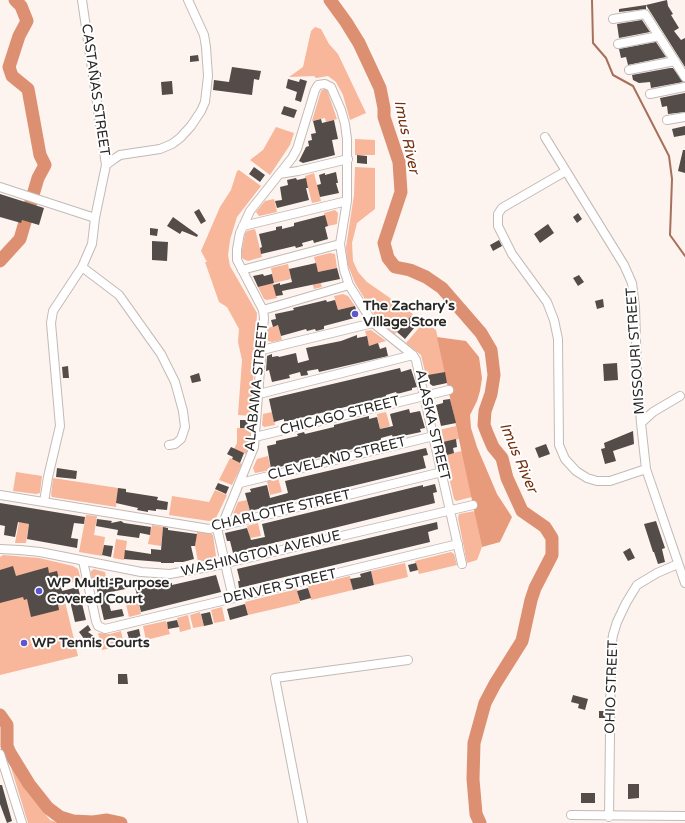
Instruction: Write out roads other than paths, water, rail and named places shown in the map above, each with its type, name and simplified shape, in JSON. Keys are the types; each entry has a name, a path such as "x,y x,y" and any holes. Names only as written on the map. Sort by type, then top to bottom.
{"street":[{"name":"CASTAÑAS STREET","path":"44,502 48,477 60,426 51,323 53,310 82,267 92,244 95,218 106,166 82,0"},
{"path":"106,166 120,155 160,149 172,144 191,126 201,111 208,76 206,47 204,35 188,0"},
{"path":"613,19 645,14 685,77"},
{"path":"618,44 659,36"},
{"path":"629,70 675,61"},
{"name":"ALASKA STREET","path":"322,83 331,87 341,110 345,124 348,159 347,201 340,244 342,262 349,285 373,323 413,355 418,365 462,564"},
{"name":"ALABAMA STREET","path":"227,525 225,518 252,454 259,394 264,318 263,310 238,264 236,256 237,245 242,226 250,211 292,158 297,149 315,90 318,85 322,83"},
{"path":"650,94 685,87"},
{"path":"666,120 685,117"},
{"name":"MISSOURI STREET","path":"545,137 624,265 632,283 635,307 637,372 646,469 685,583"},
{"path":"279,174 348,159"},
{"path":"566,171 502,208 498,214 498,226 512,254 547,302 554,320 558,339 559,445 565,459 576,472 597,481 610,481 646,469"},
{"path":"0,187 95,218"},
{"path":"242,226 347,201"},
{"path":"242,270 340,244"},
{"path":"82,267 119,295 161,354 176,382 184,411 185,427 181,439 175,444 169,445"},
{"path":"263,310 349,285"},
{"path":"262,350 373,323"},
{"path":"259,394 413,355"},
{"name":"CHICAGO STREET","path":"255,437 449,390"},
{"path":"641,423 653,412 680,396"},
{"name":"CLEVELAND STREET","path":"240,483 434,436"},
{"name":"CHARLOTTE STREET","path":"0,495 210,529 442,472"},
{"name":"WASHINGTON AVENUE","path":"0,550 29,550 141,572 176,574 473,505"},
{"path":"217,528 233,598"},
{"name":"DENVER STREET","path":"83,561 96,621 98,626 110,629 458,544"},
{"name":"OHIO STREET","path":"609,817 611,649 617,622 637,585 657,573 678,564"},
{"path":"303,823 275,678 408,660"},
{"path":"0,754 22,823"},
{"path":"571,815 609,817 685,816"}],"waterway":[{"path":"0,261 20,239 38,178 45,165 40,155 28,89 12,76 9,67 19,36 27,21 21,6 15,0"},
{"name":"Imus River","path":"330,0 359,43 380,88 384,108 384,117 399,162 401,192 384,243 388,258 395,267 410,270 426,277 442,288 481,333 491,350 494,375 491,394 485,411 484,425 493,447 502,458 507,478 522,511 545,527 552,538 552,555 535,588 522,641 485,703 474,743 473,779 476,814 480,823"},
{"path":"592,0 593,43 606,58 613,75 633,86 669,156 672,179 670,235 685,256"},
{"path":"0,715 7,725 7,746 10,753 29,784 48,808 60,817 73,821 93,822 107,820 121,823"}],"place":[{"name":"The Zachary's Village Store","path":"355,314"},
{"name":"WP Multi-Purpose Covered Court","path":"39,591"},
{"name":"WP Tennis Courts","path":"24,643"}]}
